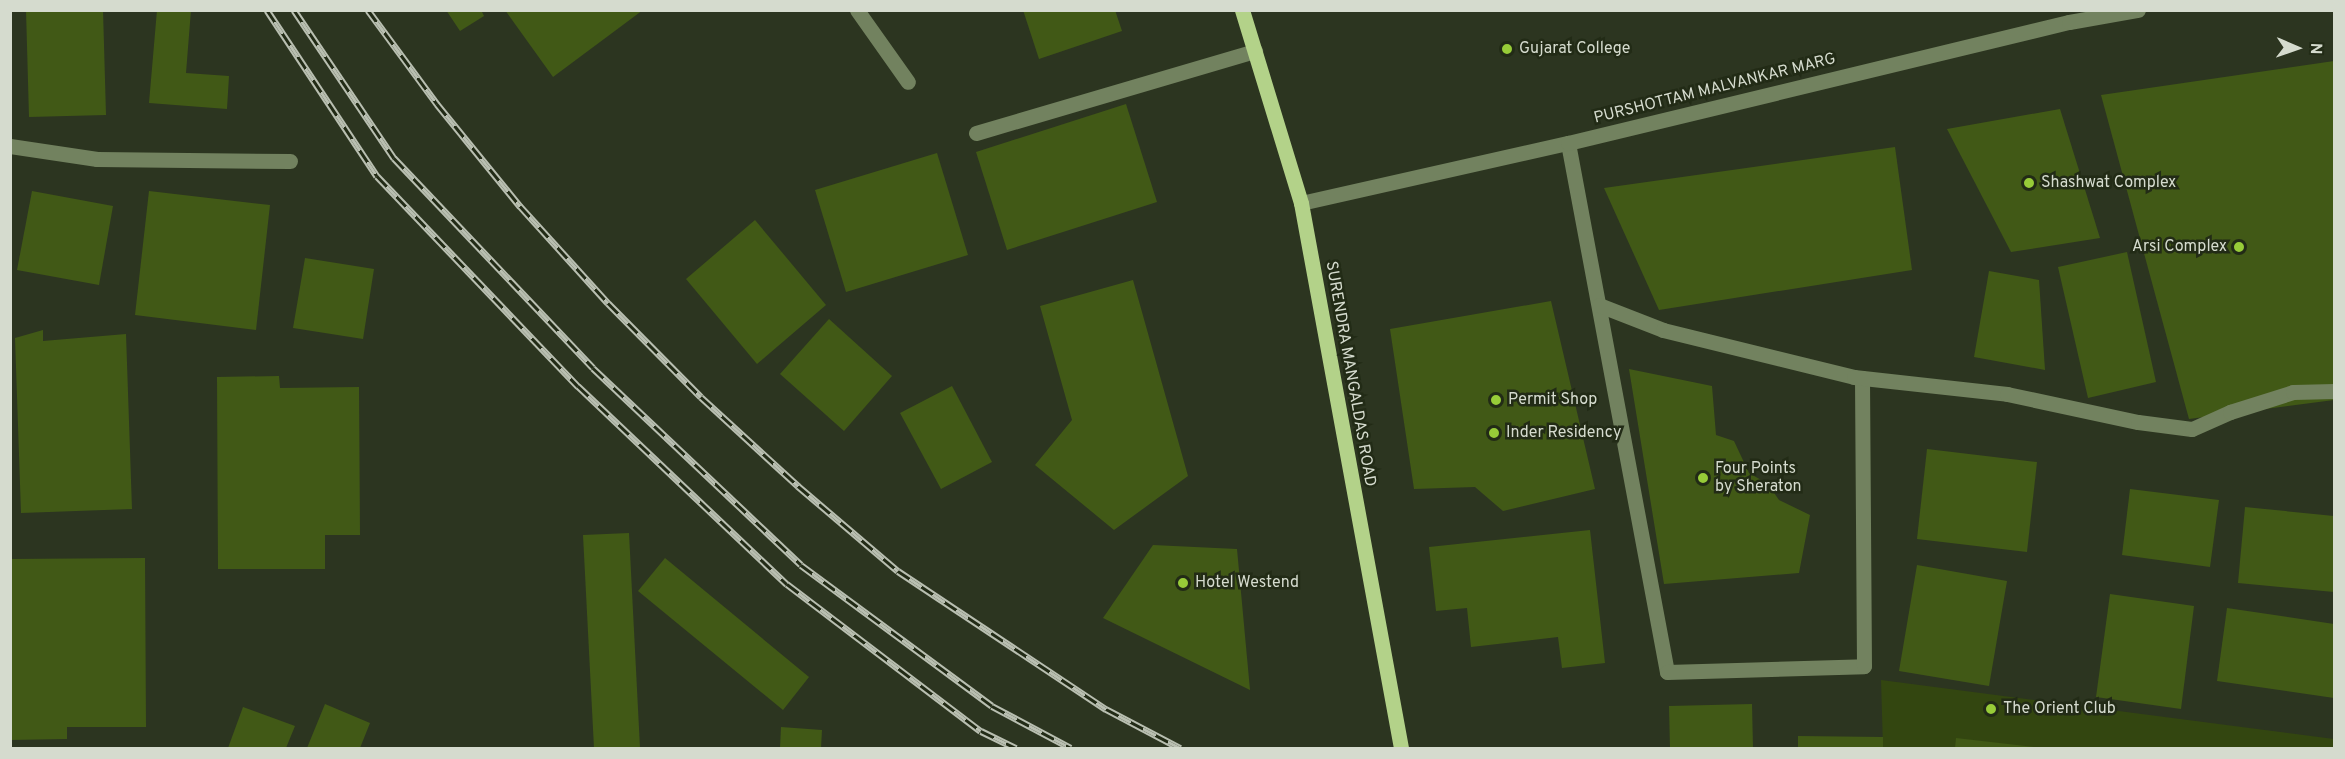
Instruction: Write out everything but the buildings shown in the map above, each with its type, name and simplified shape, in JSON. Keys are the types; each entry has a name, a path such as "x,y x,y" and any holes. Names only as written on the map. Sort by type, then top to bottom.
{"main road":[{"name":"SURENDRA MANGALDAS ROAD","path":"1242,10 1300,203 1401,748"}],"street":[{"path":"857,10 908,82"},
{"name":"PURSHOTTAM MALVANKAR MARG","path":"1300,203 1569,143 2068,16 2138,10"},
{"path":"976,133 1256,51"},
{"path":"1569,143 1668,672 1864,666 1862,378"},
{"path":"10,146 97,159 290,160"},
{"path":"1599,305 1663,330 1862,378 2007,394 2138,422 2192,429 2230,412 2293,392 2334,391"}],"green space":[{"name":"The Orient Club","path":"1881,680 2334,739 2334,748 1883,748"}],"railway":[{"path":"267,10 377,176 578,386 787,584 981,731 1016,748"},
{"path":"294,10 394,158 593,368 801,565 992,706 1071,748"},
{"path":"368,10 437,104 520,206 608,303 701,397 798,486 898,571 1106,709 1180,748"}],"place":[{"name":"Gujarat College","path":"1507,49"},
{"name":"Shashwat Complex","path":"2029,183"},
{"name":"Arsi Complex","path":"2239,247"},
{"name":"Permit Shop","path":"1496,400"},
{"name":"Inder Residency","path":"1494,433"},
{"name":"Four Points by Sheraton","path":"1703,478"},
{"name":"Hotel Westend","path":"1183,583"},
{"name":"The Orient Club","path":"1991,709"}]}
